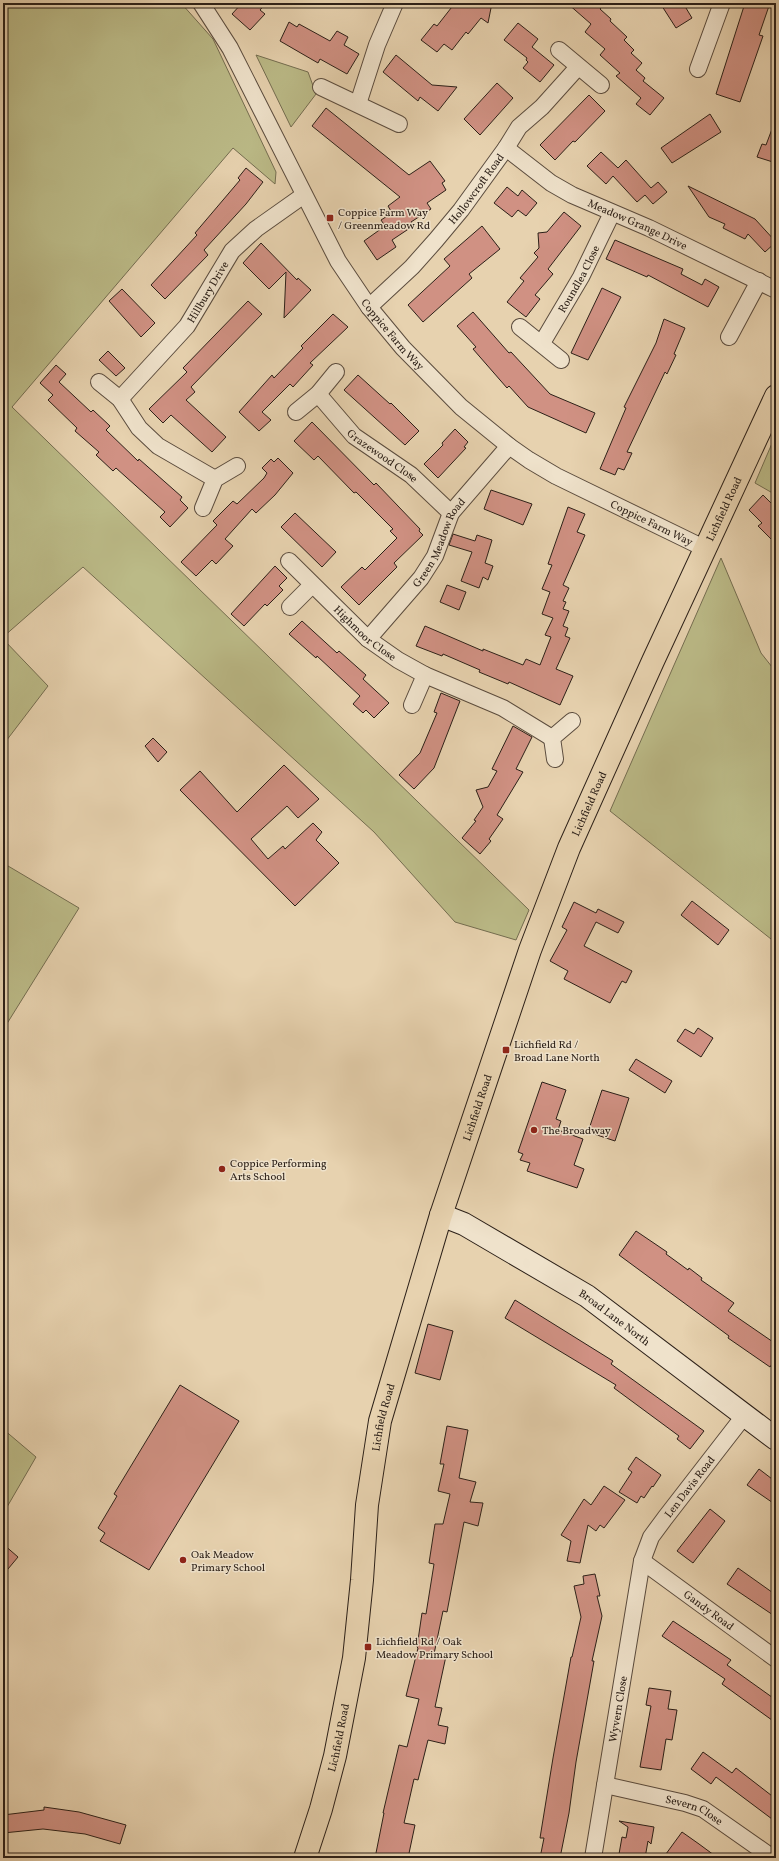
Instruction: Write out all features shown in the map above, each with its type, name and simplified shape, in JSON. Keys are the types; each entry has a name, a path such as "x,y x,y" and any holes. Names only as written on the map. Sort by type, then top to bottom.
{"main road":[{"name":"Lichfield Road","path":"305,1858 321,1809 335,1756 354,1658 362,1580 367,1505 380,1421 441,1215 530,950 569,848 640,689 776,396"}],"street":[{"name":"Coppice Farm Way","path":"201,3 230,48 338,260 369,307 403,348 461,407 509,446 556,476 706,549"},
{"path":"358,104 377,45 395,3"},
{"path":"698,69 722,3"},
{"path":"559,50 600,86"},
{"name":"Hollowcroft Road","path":"369,307 412,266 436,240 461,210 519,128 542,107 578,67"},
{"path":"321,87 399,124"},
{"name":"Meadow Grange Drive","path":"506,148 551,183 572,195 654,230 776,290"},
{"name":"Hillbury Drive","path":"120,399 187,326 232,251 256,229 304,195"},
{"name":"Roundlea Close","path":"542,343 581,277 612,213"},
{"path":"729,337 759,281"},
{"path":"520,327 542,343 561,360"},
{"path":"296,412 318,394 336,372"},
{"path":"99,382 120,399 139,428 158,446 215,479"},
{"name":"Grazewood Close","path":"318,394 354,436 411,475 451,513"},
{"name":"Green Meadow Road","path":"368,639 421,578 435,556 451,513 509,446"},
{"path":"203,508 215,479 237,466"},
{"name":"Highmoor Close","path":"289,561 368,639 398,660 425,675 503,708 552,738"},
{"path":"290,607 312,585"},
{"path":"412,705 425,675"},
{"path":"554,759 552,738 572,721"},
{"name":"Broad Lane North","path":"441,1215 464,1224 587,1296 776,1439"},
{"name":"Len Davis Road","path":"642,1561 651,1537 664,1518 744,1416"},
{"name":"Gandy Road","path":"642,1561 776,1659"},
{"name":"Wyvern Close","path":"593,1858 642,1561"},
{"name":"Severn Close","path":"605,1785 685,1803 703,1809 773,1858"}],"shaded area":[{"path":"3,3 181,3 213,39 276,172 275,184 233,148 12,407 529,910 516,940 455,922 374,832 83,567 3,637"},
{"path":"256,55 308,72 316,94 291,127"},
{"path":"776,434 776,495 755,483"},
{"path":"721,558 761,653 776,672 776,943 610,811"},
{"path":"3,639 48,686 3,745"},
{"path":"3,863 79,908 3,1030"},
{"path":"3,1429 36,1457 7,1507 3,1505"}],"building":[{"path":"242,3 266,3 260,10 265,14 250,30 232,14"},
{"path":"455,3 492,3 488,23 481,18 468,34 466,32 452,50 444,44 437,52 421,40 434,24 437,26"},
{"path":"567,3 605,3 600,9 627,37 624,40 634,50 631,53 642,63 636,70 645,78 643,81 664,98 650,115 636,104 641,98 616,76 620,73 600,55 605,49 585,32 591,24"},
{"path":"660,3 683,3 692,18 676,28"},
{"path":"745,3 770,3 759,35 763,36 740,102 716,94"},
{"path":"289,22 297,27 299,24 330,41 337,31 348,37 344,45 359,54 347,74 320,59 318,63 280,41"},
{"path":"518,23 538,39 532,47 554,65 540,82 523,68 528,62 526,60 527,58 504,40"},
{"path":"396,55 432,85 457,87 438,111 420,97 418,101 383,72"},
{"path":"497,83 513,98 480,135 464,119"},
{"path":"589,95 605,111 555,160 540,145"},
{"path":"326,108 409,175 430,161 445,181 442,183 446,190 427,203 431,209 411,222 413,226 392,240 396,247 377,260 364,241 385,226 381,220 392,213 388,206 400,197 312,126"},
{"path":"710,114 721,132 672,163 661,148"},
{"path":"775,121 776,163 757,157 762,144 766,145"},
{"path":"601,152 618,168 626,160 651,188 658,182 667,192 653,204 645,195 637,202 613,176 606,184 587,166"},
{"path":"246,168 263,182 246,204 204,250 208,255 165,299 151,285 197,235 195,233 240,180 238,178"},
{"path":"688,186 755,219 776,242 765,252 748,234 745,239 723,228 725,224 709,217"},
{"path":"507,187 518,196 522,190 537,203 526,216 518,210 512,217 494,203"},
{"path":"564,212 581,226 548,269 553,274 535,295 540,299 526,317 507,302 524,281 520,278 538,257 534,253 539,248 538,233 547,232"},
{"path":"482,226 500,249 469,274 472,278 423,322 408,305 450,266 444,259"},
{"path":"615,240 683,269 681,274 702,285 705,279 719,287 708,307 648,275 647,277 606,259"},
{"path":"261,243 297,280 298,278 311,290 284,318 286,272 269,289 243,263"},
{"path":"602,288 621,297 588,360 571,353"},
{"path":"122,289 155,323 141,337 109,301"},
{"path":"248,301 262,314 191,387 195,392 186,400 226,437 212,452 171,415 163,423 149,409 187,372 183,368"},
{"path":"473,312 509,353 511,352 550,394 595,413 586,433 528,407 509,386 507,388 473,349 476,347 457,326"},
{"path":"333,314 348,327 310,363 313,365 293,387 290,384 262,412 271,420 259,431 239,412 272,375 274,378 303,348 301,346"},
{"path":"664,319 685,328 674,354 676,355 667,374 665,372 627,452 632,453 624,470 618,468 615,475 600,469 626,408 624,407 656,343"},
{"path":"108,351 125,368 116,376 99,360"},
{"path":"56,365 66,374 59,382 91,412 93,410 110,426 106,430 138,461 139,459 182,497 180,500 188,508 170,527 160,517 165,512 116,468 113,471 96,455 99,452 75,431 77,428 48,400 53,395 40,383"},
{"path":"358,375 390,404 391,403 419,431 405,445 344,390"},
{"path":"312,422 374,485 376,483 420,529 419,531 423,535 394,563 397,567 359,605 341,587 362,567 365,570 397,538 390,531 393,529 356,492 354,493 318,456 314,460 294,441"},
{"path":"455,429 468,442 464,447 466,448 438,478 424,464 443,445 442,443"},
{"path":"278,458 293,473 275,495 256,513 252,509 225,539 233,546 216,564 212,560 196,576 181,562 217,525 213,521 233,501 237,504 264,478 267,473 262,468 271,459 274,462"},
{"path":"491,490 532,504 523,525 484,509"},
{"path":"763,495 776,508 776,544 758,526 762,523 749,510"},
{"path":"568,507 585,514 577,532 585,535 563,585 569,588 563,601 566,602 563,609 569,611 563,626 568,628 565,636 570,638 556,669 573,676 560,705 509,682 508,684 479,672 480,670 443,654 442,656 416,646 425,626 483,651 483,649 523,665 526,659 540,665 551,637 545,635 553,618 542,614 550,592 542,589 552,565 548,564"},
{"path":"295,513 336,552 322,567 281,527"},
{"path":"453,534 475,541 477,535 492,540 485,563 493,566 488,580 483,577 479,588 461,581 472,552 449,545"},
{"path":"275,566 287,578 279,586 283,590 267,606 265,604 244,626 231,614"},
{"path":"447,585 466,592 459,610 440,602"},
{"path":"302,621 337,653 339,651 366,675 363,679 389,703 374,718 366,710 363,713 353,704 360,696 317,656 316,658 289,634"},
{"path":"441,693 460,701 434,768 414,789 399,775 420,753 437,713 434,712"},
{"path":"513,726 532,737 516,769 523,772 497,815 503,819 489,839 491,841 480,854 462,838 476,821 474,820 483,807 476,790 488,787 497,771 492,769"},
{"path":"153,738 167,752 158,762 145,746"},
{"path":"284,765 319,799 298,818 287,806 251,839 268,859 283,846 285,849 313,823 322,832 316,840 339,863 295,906 180,790 200,771 237,812"},
{"path":"692,901 729,930 718,945 681,915"},
{"path":"574,902 596,913 598,909 624,922 618,933 596,922 584,946 632,971 626,983 622,981 610,1003 564,979 568,971 550,961 567,930 562,927"},
{"path":"698,1028 713,1038 701,1057 677,1041 685,1029 694,1034"},
{"path":"636,1059 672,1081 665,1093 629,1070"},
{"path":"542,1082 566,1090 556,1119 561,1121 558,1130 583,1139 574,1165 584,1169 577,1188 527,1171 530,1163 520,1160 523,1154 518,1152"},
{"path":"602,1090 629,1098 615,1141 588,1132"},
{"path":"636,1231 667,1252 666,1254 688,1270 689,1268 702,1278 701,1280 734,1303 728,1311 776,1344 776,1358 770,1367 728,1338 729,1336 619,1255"},
{"path":"515,1300 613,1361 611,1364 704,1431 690,1449 677,1439 679,1436 614,1388 616,1385 505,1318"},
{"path":"428,1324 453,1331 440,1380 415,1373"},
{"path":"180,1385 239,1421 149,1570 100,1541 105,1533 98,1528 117,1496 114,1494"},
{"path":"447,1426 468,1430 459,1478 476,1482 470,1502 483,1503 478,1526 464,1522 447,1612 443,1611 434,1654 446,1656 435,1707 442,1708 438,1725 448,1727 445,1744 428,1740 418,1780 414,1779 404,1823 415,1825 408,1858 375,1858 383,1813 399,1745 407,1747 419,1699 406,1696 418,1648 422,1613 426,1614 434,1564 429,1563 435,1524 443,1524 450,1494 438,1491 444,1464 440,1464"},
{"path":"636,1457 661,1475 644,1498 641,1496 637,1503 619,1492 632,1472 628,1469"},
{"path":"759,1469 776,1482 776,1505 747,1485"},
{"path":"604,1486 625,1500 604,1528 600,1525 596,1531 588,1525 580,1563 567,1561 571,1541 561,1535 584,1499 591,1505"},
{"path":"710,1509 725,1521 693,1563 677,1551"},
{"path":"3,1544 18,1557 3,1575"},
{"path":"738,1568 776,1595 776,1617 727,1584"},
{"path":"595,1574 600,1596 597,1596 602,1616 592,1661 594,1661 576,1762 569,1813 560,1858 540,1858 544,1838 540,1838 553,1758 571,1657 581,1617 574,1586 584,1584 583,1576"},
{"path":"673,1621 731,1660 727,1665 776,1700 776,1723 722,1684 725,1679 662,1636"},
{"path":"649,1688 671,1691 668,1709 677,1710 672,1740 666,1739 661,1770 640,1767 651,1706 646,1705"},
{"path":"703,1752 732,1773 736,1768 776,1799 776,1822 716,1777 711,1784 691,1769"},
{"path":"44,1807 79,1812 126,1825 120,1844 85,1834 43,1829 3,1833 3,1815 44,1810"},
{"path":"619,1821 654,1827 651,1844 648,1841 645,1858 619,1854 622,1837 626,1838 628,1827"},
{"path":"682,1832 699,1844 718,1858 663,1858"}],"place":[{"name":"Coppice Farm Way / Greenmeadow Rd","path":"330,218"},
{"name":"Lichfield Rd / Broad Lane North","path":"506,1050"},
{"name":"The Broadway","path":"534,1130"},
{"name":"Coppice Performing Arts School","path":"222,1169"},
{"name":"Oak Meadow Primary School","path":"183,1560"},
{"name":"Lichfield Rd / Oak Meadow Primary School","path":"368,1647"}]}
